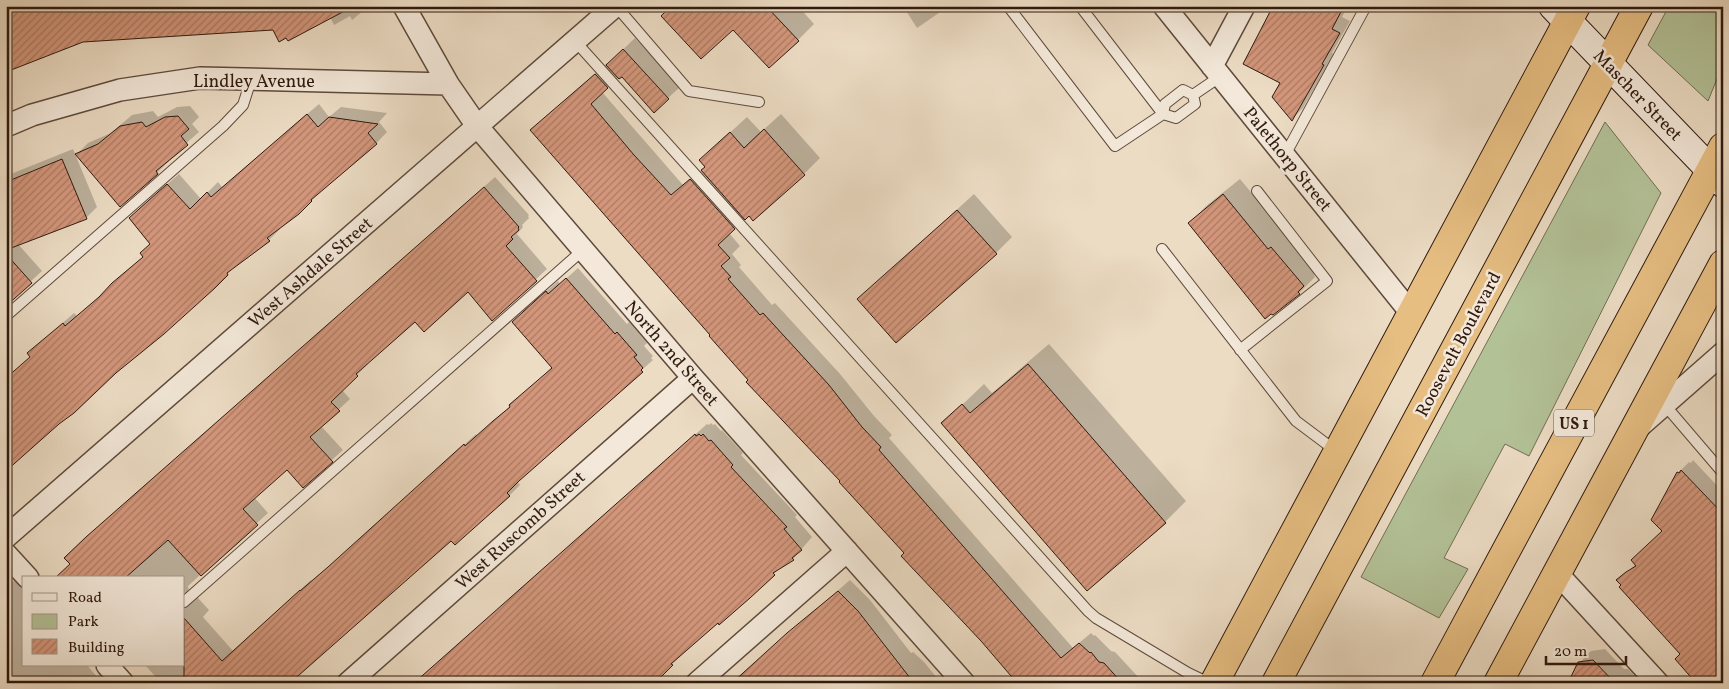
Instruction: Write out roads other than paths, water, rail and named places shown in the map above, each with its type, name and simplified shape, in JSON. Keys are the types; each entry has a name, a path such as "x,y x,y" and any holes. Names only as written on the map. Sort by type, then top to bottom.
{"highway":[{"name":"Roosevelt Boulevard","path":"1276,683 1639,6"},
{"path":"1214,683 1412,313 1566,11"},
{"name":"US 1","path":"1437,680 1716,177 1723,147"},
{"path":"1498,683 1723,264"}],"street":[{"name":"North 2nd Street","path":"404,6 448,84 477,126 692,378 964,683"},
{"name":"West Ashdale Street","path":"6,537 615,6"},
{"name":"Palethorp Street","path":"1164,6 1412,313"},
{"path":"1217,71 1244,6"},
{"name":"Mascher Street","path":"1566,11 1608,64 1716,177"},
{"name":"Lindley Avenue","path":"6,126 32,115 120,90 200,78 448,84"},
{"path":"1633,431 1723,353"},
{"name":"West Ruscomb Street","path":"348,683 692,378"},
{"path":"697,683 847,551"},
{"path":"6,554 26,576"},
{"path":"1557,573 1658,683"}],"lane":[{"path":"615,6 689,90 759,102"},
{"path":"1008,6 1116,146 1163,114 1165,104 1182,90 1193,95"},
{"path":"1080,6 1163,114 1176,118 1195,104 1193,95"},
{"path":"1285,155 1366,6"},
{"path":"575,41 1088,611 1096,618 1146,648 1208,683"},
{"path":"1193,95 1217,71"},
{"path":"6,316 223,126 243,105 251,80"},
{"path":"1240,350 1327,281 1257,191"},
{"path":"1162,249 1296,421 1337,452"},
{"path":"185,601 583,250"},
{"path":"1664,404 1723,473"}]}
